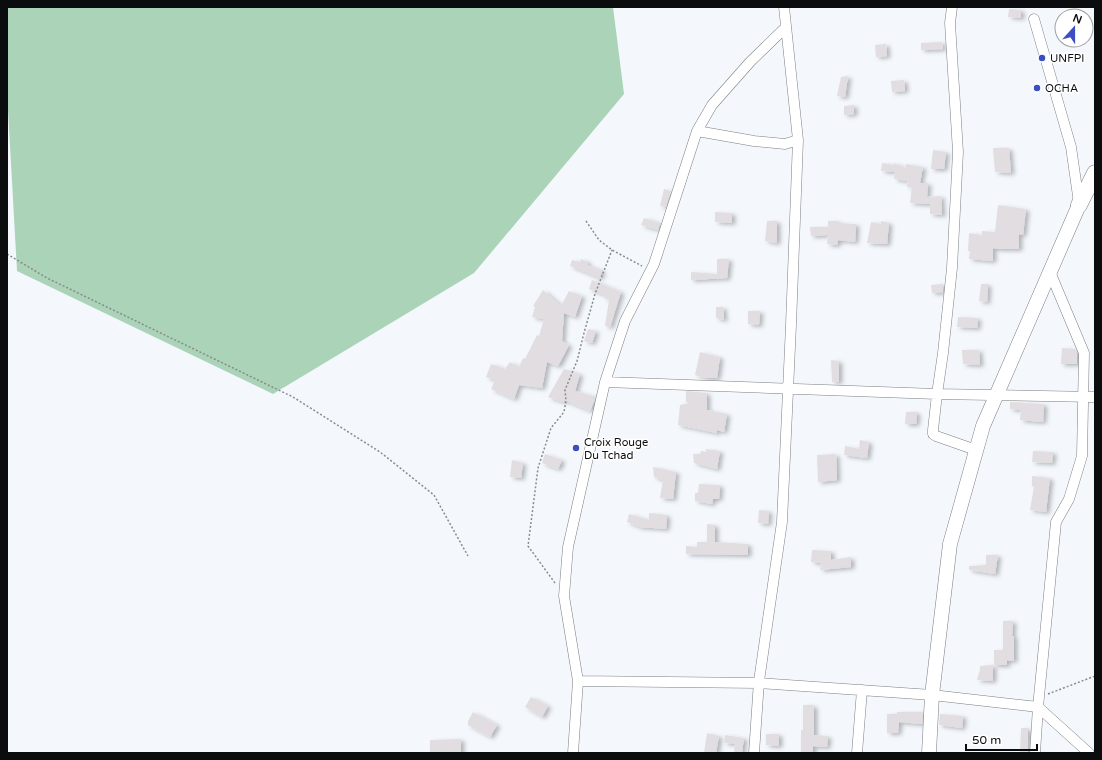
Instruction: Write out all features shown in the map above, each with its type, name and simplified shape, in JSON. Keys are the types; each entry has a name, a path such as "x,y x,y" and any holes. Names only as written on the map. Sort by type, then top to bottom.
{"main road":[{"path":"929,753 932,694 950,544 976,450 983,426 996,395 1079,205 1095,173"}],"street":[{"path":"754,753 759,683 782,522 798,140 784,7"},
{"path":"952,7 950,23 958,152 952,268 943,353 936,394 933,434 976,450"},
{"path":"1034,19 1071,147 1079,205"},
{"path":"574,753 578,681 564,596 568,547 605,382 625,321 654,264 698,131 712,105 750,62 786,28"},
{"path":"698,131 754,141 785,144 798,140"},
{"path":"1035,753 1038,703 1056,522 1069,499 1082,456 1084,396 1084,353 1050,272"},
{"path":"605,382 936,394 1095,397"},
{"path":"578,681 759,683 932,694 1038,703 1089,753"},
{"path":"857,753 862,690"}],"path":[{"path":"586,221 599,240 612,250 651,270"},
{"path":"564,596 528,546 538,468 551,428 564,412 566,401 565,390 577,362 596,294 612,250"},
{"path":"7,254 47,278 293,397 380,452 434,495 468,556"},
{"path":"1038,703 1095,676"}],"green space":[{"path":"7,7 613,7 624,94 474,273 273,394 17,271 7,92"}],"building":[{"path":"1009,9 1021,10 1021,18 1008,17"},
{"path":"942,42 943,49 921,50 921,43"},
{"path":"886,44 887,56 876,57 875,45"},
{"path":"848,76 845,97 837,96 841,77"},
{"path":"904,80 905,91 892,92 891,81"},
{"path":"854,105 854,114 844,115 844,106"},
{"path":"993,148 1009,148 1011,173 995,172"},
{"path":"933,150 946,152 944,169 931,169"},
{"path":"882,163 894,165 894,163 906,168 906,164 923,167 920,183 928,183 927,197 941,196 942,215 930,214 930,204 910,203 912,187 907,187 908,181 894,179 895,172 881,171"},
{"path":"664,189 671,191 666,207 660,206"},
{"path":"998,205 1026,209 1023,235 1019,234 1019,249 993,248 993,261 969,259 969,233 982,235 982,231 995,232"},
{"path":"715,212 732,213 732,223 715,222"},
{"path":"644,218 660,223 658,230 641,225"},
{"path":"767,221 777,221 777,243 765,241"},
{"path":"828,221 856,224 855,242 838,240 837,245 827,244 828,235 811,236 810,227 828,227"},
{"path":"881,221 889,223 887,244 867,243 871,222 881,224"},
{"path":"581,259 588,262 587,265 602,270 600,278 570,266 572,260 580,262"},
{"path":"717,259 729,259 727,278 691,280 691,272 717,274"},
{"path":"592,280 621,292 610,327 605,326 609,300 604,298 605,295 589,289"},
{"path":"943,284 943,292 932,293 931,285"},
{"path":"981,284 988,284 987,302 979,301"},
{"path":"543,290 561,306 569,291 582,296 575,317 564,313 562,341 569,345 558,366 547,362 542,388 519,385 514,399 491,389 495,380 486,377 491,364 505,369 510,362 519,367 523,358 525,359 537,335 539,336 544,319 532,317 535,307 533,306"},
{"path":"716,307 723,307 724,320 716,318"},
{"path":"748,311 760,311 759,325 748,324"},
{"path":"958,317 978,318 977,328 957,327"},
{"path":"588,329 596,331 592,343 584,341"},
{"path":"1062,348 1075,349 1077,354 1077,364 1061,364"},
{"path":"962,350 979,350 980,365 963,364"},
{"path":"700,352 720,357 717,378 706,378 695,375"},
{"path":"831,360 839,361 839,382 832,382"},
{"path":"564,369 580,374 575,391 593,396 592,398 595,399 590,411 564,400 563,402 548,397"},
{"path":"686,391 707,393 707,410 727,414 724,432 717,430 717,433 678,425 680,405 689,403 686,402"},
{"path":"1010,402 1044,404 1043,422 1020,420 1021,410 1010,409"},
{"path":"906,412 917,412 916,424 905,424"},
{"path":"860,440 869,442 867,458 844,455 845,446 859,449"},
{"path":"706,449 720,451 717,469 694,463 693,454 700,454 701,451 706,452"},
{"path":"1033,451 1053,452 1052,463 1032,462"},
{"path":"545,454 562,460 558,469 542,463"},
{"path":"836,454 837,480 818,482 817,455"},
{"path":"512,460 523,463 521,478 510,477"},
{"path":"653,467 676,472 673,499 660,498 663,480 654,477"},
{"path":"1032,476 1050,478 1046,512 1030,510 1034,487 1032,486"},
{"path":"699,484 720,485 719,499 713,499 712,504 695,501 695,493 698,493"},
{"path":"759,510 769,511 768,524 758,523"},
{"path":"649,513 667,515 666,529 640,527 627,522 629,514 649,520"},
{"path":"707,524 715,525 715,542 748,544 748,555 686,554 686,546 697,547 697,542 707,542"},
{"path":"812,550 831,551 831,560 851,557 851,567 820,570 821,563 811,562"},
{"path":"986,555 998,555 995,574 969,570 969,566 986,565"},
{"path":"1003,621 1013,621 1012,636 1014,636 1014,661 1007,660 1007,665 994,665 994,650 1003,650"},
{"path":"993,665 993,681 977,680 980,666"},
{"path":"531,697 548,706 542,717 525,707"},
{"path":"803,705 813,705 814,707 814,735 828,736 827,747 813,746 813,753 801,753"},
{"path":"473,712 497,725 490,737 468,725 468,721"},
{"path":"897,712 923,712 922,724 899,722 898,733 887,733 887,714 897,714"},
{"path":"940,714 963,716 962,728 939,725"},
{"path":"1021,728 1028,728 1028,753 1020,753"},
{"path":"707,733 719,736 716,753 704,753"},
{"path":"766,734 779,734 779,746 766,745"},
{"path":"725,735 744,738 742,753 734,753 735,744 724,743"},
{"path":"461,739 461,753 430,753 430,740"}],"place":[{"name":"UNFPI","path":"1042,58"},
{"name":"OCHA","path":"1037,88"},
{"name":"Croix Rouge Du Tchad","path":"576,448"}]}
